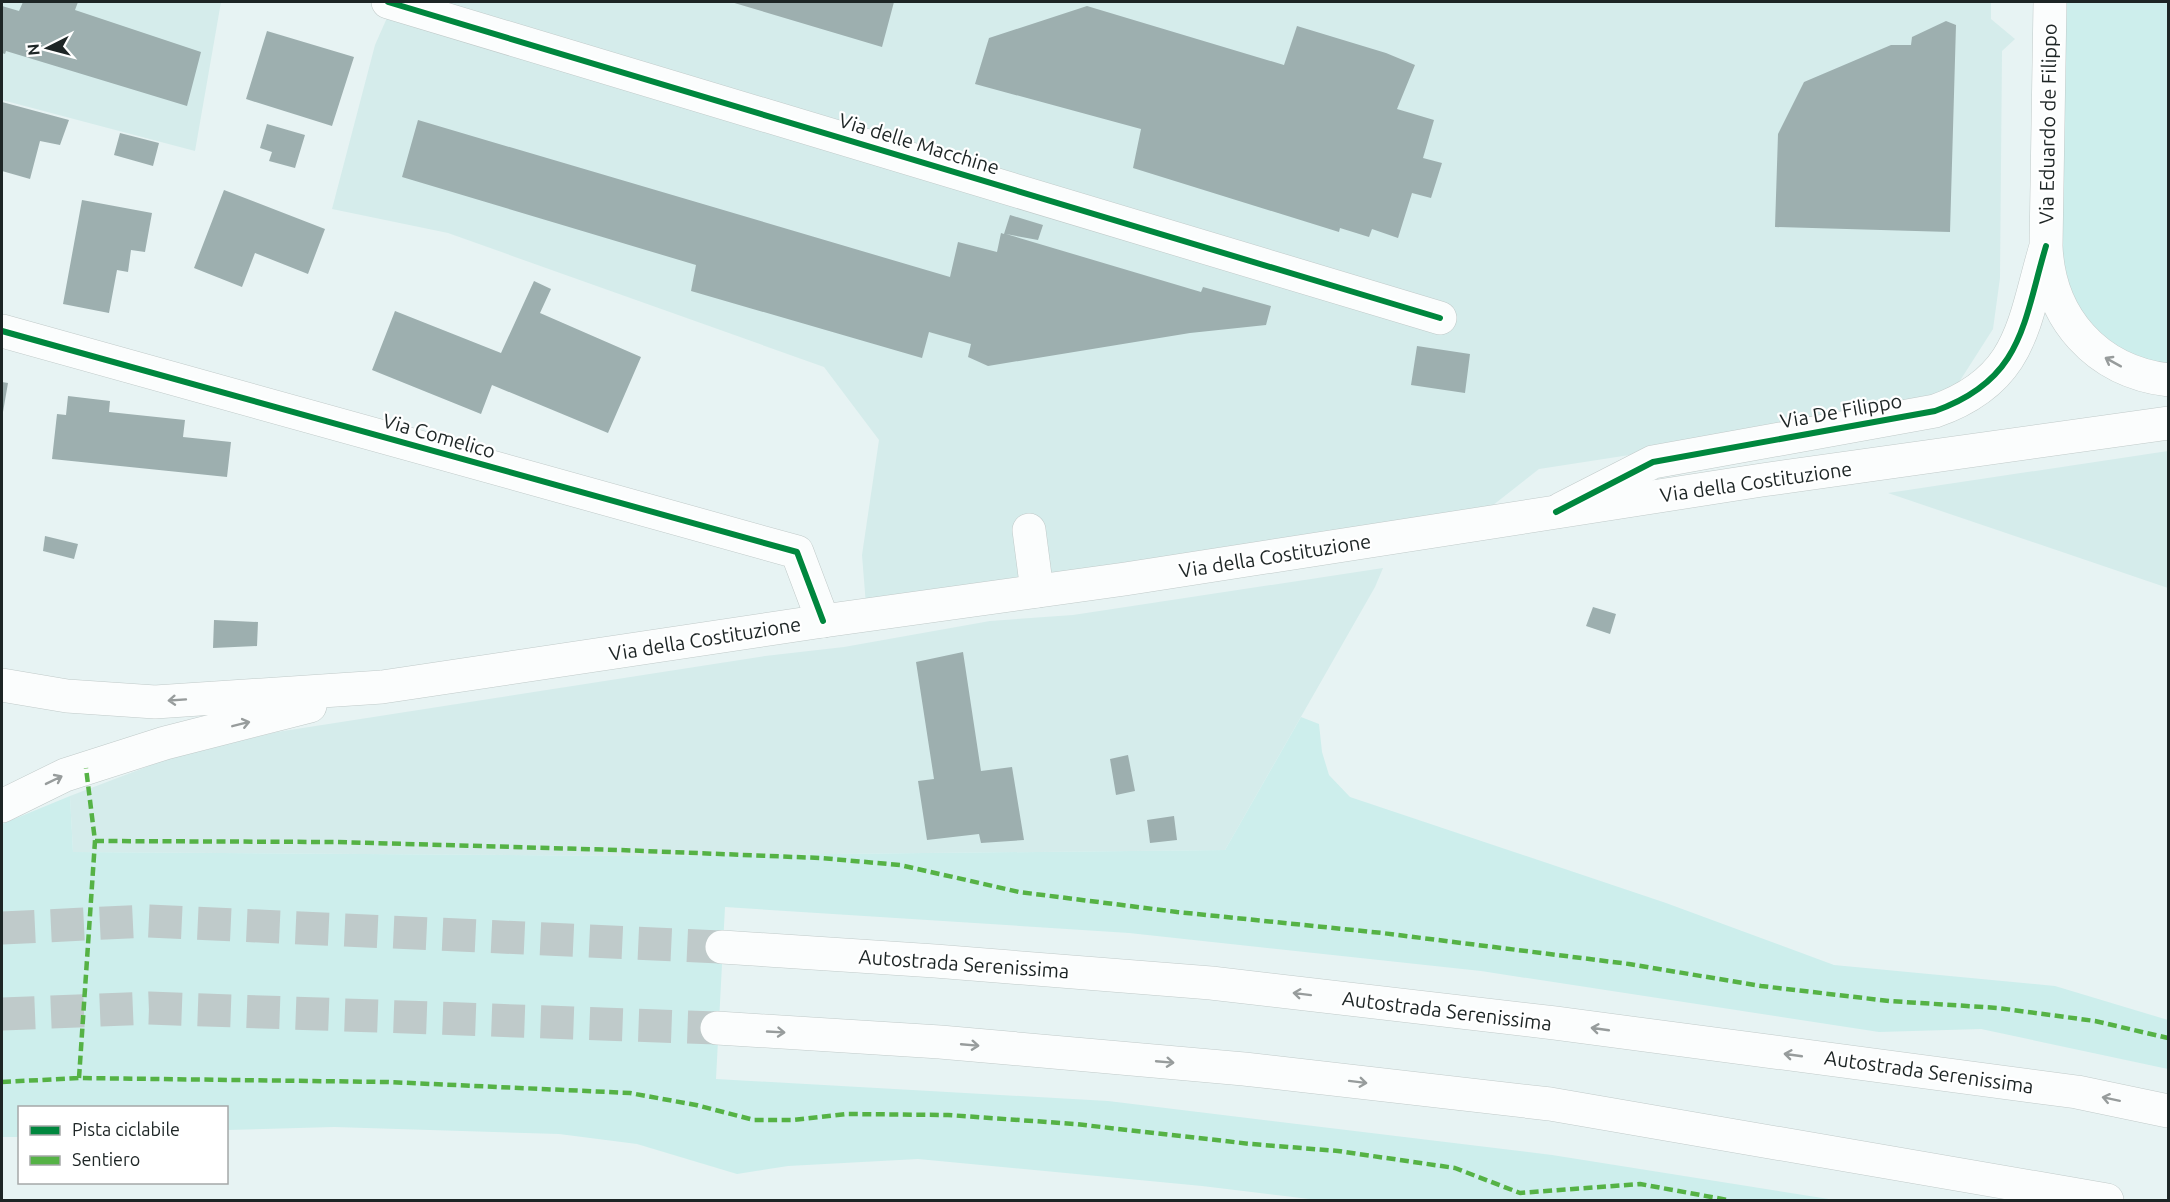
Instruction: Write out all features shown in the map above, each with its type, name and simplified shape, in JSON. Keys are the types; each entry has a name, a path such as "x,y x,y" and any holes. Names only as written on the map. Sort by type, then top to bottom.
{"main road":[{"name":"Via delle Macchine","path":"388,2 1440,318"},
{"name":"Via Eduardo de Filippo","path":"2046,246 2050,2"},
{"path":"2046,246 2051,283 2066,317 2077,332 2104,357 2120,367 2138,374 2169,380"},
{"name":"Via De Filippo","path":"1556,512 1653,462 1935,411 1967,397 1995,375 2016,346 2028,313 2046,246"},
{"name":"Via Comelico","path":"2,331 797,552 823,621"},
{"name":"Via della Costituzione","path":"382,687 2169,423"},
{"path":"1029,530 1037,591"},
{"path":"2,685 67,696 154,702 382,687"},
{"path":"2,806 66,775 165,743 382,687"},
{"name":"Autostrada Serenissima","path":"722,948 935,961 1211,983 1555,1023 2065,1090 2169,1111"},
{"path":"717,1028 940,1042 1244,1068 1550,1104 2107,1200"}],"shaded area":[{"path":"2,2 221,2 195,151 2,100"},
{"path":"394,2 1991,2 1991,19 2015,39 2002,51 2000,278 1993,329 1954,390 1863,419 1539,469 1483,513 866,605 862,555 879,440 824,367 448,233 332,209 375,45"},
{"path":"2060,2 2168,2 2168,377 2129,370 2061,302"},
{"path":"2168,451 2168,588 1888,493"},
{"path":"1383,568 1375,587 1225,850 640,856 73,852 70,796 170,758 277,732 765,656 844,647 990,621 1073,615"},
{"path":"1301,717 1319,724 1322,752 1329,775 1350,797 1666,903 1834,965 2055,986 2168,1020 2168,1069 1981,1029 1879,1032 1481,971 1129,933 725,907 716,1079 1108,1101 1552,1155 1835,1200 1318,1200 1202,1186 918,1159 788,1166 737,1174 637,1144 559,1134 334,1127 228,1130 228,1106 18,1106 18,1137 2,1137 2,824 70,796 73,852 640,856 1225,850"}],"building":[{"path":"23,2 78,2 75,10 201,52 187,106 6,51 5,54 2,53 2,6 19,11"},
{"path":"731,2 894,2 882,47"},
{"path":"1087,6 1284,65 1297,26 1386,53 1415,65 1397,109 1434,120 1423,158 1442,163 1431,198 1412,193 1398,238 1372,229 1369,237 1340,228 1339,232 1133,168 1141,129 975,84 989,38"},
{"path":"1946,21 1956,25 1950,232 1775,227 1778,134 1804,82 1891,45 1911,45 1912,37"},
{"path":"267,31 354,57 332,126 246,99"},
{"path":"2,102 69,120 60,145 40,141 30,179 2,171"},
{"path":"418,120 950,277 958,242 997,252 1001,233 1004,234 1010,215 1043,225 1038,240 1006,234 1201,292 1203,287 1271,306 1266,325 1190,333 988,366 968,357 971,344 929,332 922,358 691,291 696,265 402,177"},
{"path":"267,124 305,135 295,168 269,161 272,152 260,148"},
{"path":"120,133 159,143 153,166 114,155"},
{"path":"224,190 325,229 308,274 255,253 242,287 194,268"},
{"path":"82,200 152,213 145,252 131,250 128,272 117,270 109,313 63,304"},
{"path":"534,281 551,289 540,313 641,357 608,433 492,385 481,414 372,370 395,311 501,353"},
{"path":"1417,346 1470,354 1465,393 1411,385"},
{"path":"2,382 8,383 3,412 2,412"},
{"path":"68,396 110,401 109,412 185,420 183,437 231,442 227,477 52,459 57,414 66,415"},
{"path":"45,536 78,544 74,559 43,551"},
{"path":"1593,607 1616,614 1610,634 1586,626"},
{"path":"214,620 258,622 257,646 213,648"},
{"path":"963,652 981,771 1012,767 1024,840 981,843 979,834 927,840 918,781 934,779 916,662"},
{"path":"1128,755 1135,791 1116,795 1110,759"},
{"path":"1174,816 1177,840 1150,843 1147,820"}],"tunnel":[{"path":"2,928 148,921 722,947"},
{"path":"2,1014 149,1008 717,1028"}],"marked path":[{"path":"79,1078 95,841 86,768"},
{"path":"95,841 336,842 620,850 820,858 900,865 1019,892 1177,912 1382,933 1629,964 1761,986 1889,1001 1998,1008 2095,1021 2168,1038"},
{"path":"2,1082 79,1078 388,1082 630,1093 696,1105 754,1120 792,1120 847,1114 948,1115 1075,1124 1251,1144 1338,1151 1455,1168 1520,1193 1640,1184 1728,1200"}],"cycle path":[{"path":"388,2 1440,318"},
{"path":"1556,512 1653,462 1935,411 1964,398 1986,383 2003,365 2015,346 2024,324 2046,246"},
{"path":"2,331 797,552 823,621"}]}
